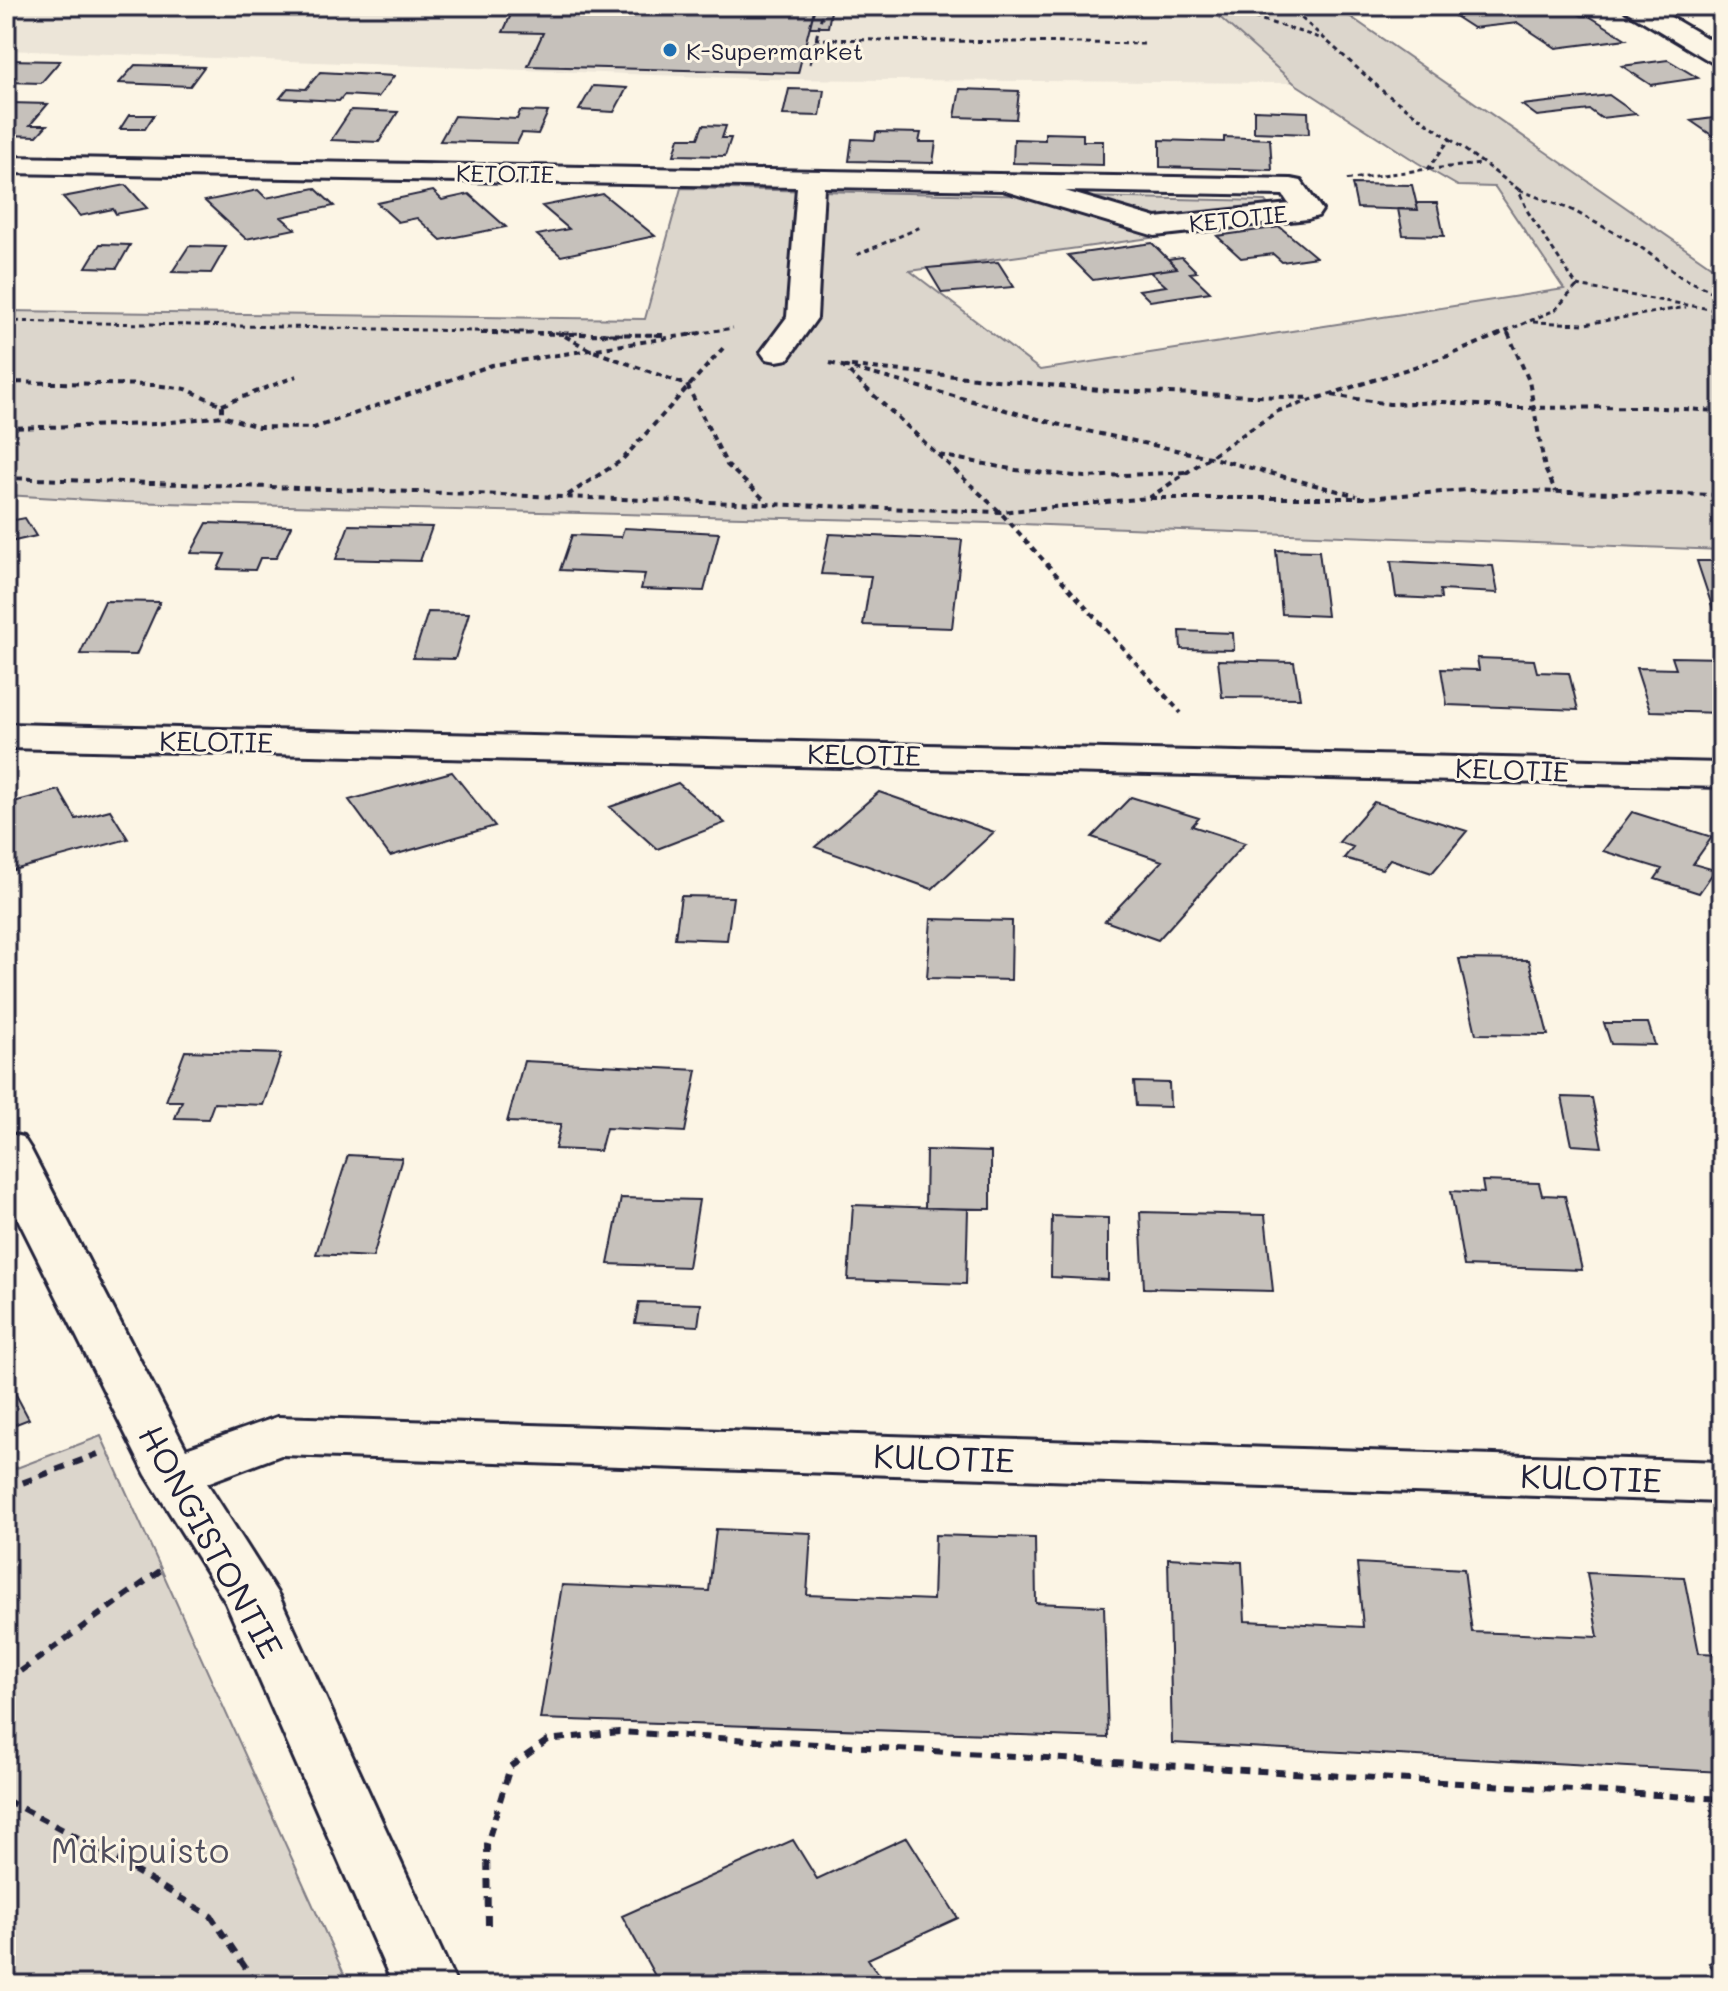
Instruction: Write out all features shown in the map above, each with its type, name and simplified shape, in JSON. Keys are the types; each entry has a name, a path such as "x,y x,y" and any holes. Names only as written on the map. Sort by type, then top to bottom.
{"street":[{"path":"1635,6 1722,58"},
{"name":"KETOTIE","path":"6,165 811,180 1003,182 1291,187 1308,210 1155,227 1003,182"},
{"path":"777,352 802,318 811,180"},
{"name":"KELOTIE","path":"6,736 1722,775"},
{"name":"HONGISTONTIE","path":"6,1148 162,1455 251,1596 425,1985"},
{"name":"KULOTIE","path":"162,1455 277,1436 1722,1482"}],"path":[{"path":"810,64 824,6"},
{"path":"1085,6 1095,6"},
{"path":"1201,6 1246,15 1325,39"},
{"path":"1288,6 1385,93 1518,189 1572,210 1626,238 1681,277 1722,296"},
{"path":"815,39 1146,44"},
{"path":"1428,169 1450,139"},
{"path":"1291,187 1483,164"},
{"path":"804,291 831,269 890,239 950,216 1003,182"},
{"path":"1518,189 1528,212 1577,286 1722,311"},
{"path":"1149,498 1278,411 1448,356 1555,310 1577,286"},
{"path":"1528,321 1585,324 1692,306"},
{"path":"6,321 564,335 686,335"},
{"path":"6,428 155,424 222,416 258,427 314,428 492,365 741,327 622,460 567,496"},
{"path":"1507,331 1529,381 1535,428 1545,469 1556,492"},
{"path":"564,335 588,349 687,385 727,465 767,502"},
{"path":"777,352 842,366 1068,427 1209,457 1365,498"},
{"path":"842,366 908,368 1110,391 1242,392 1315,399"},
{"path":"842,366 1000,512 1188,721 1201,761"},
{"path":"6,382 154,385 186,389 222,405 297,376"},
{"path":"1328,395 1389,404 1444,402 1534,409 1643,407 1722,411"},
{"path":"222,405 222,416"},
{"path":"938,455 1016,470 1085,477 1187,472"},
{"path":"6,478 1000,512 1149,498 1365,498 1466,490 1722,495"},
{"path":"6,1489 162,1455"},
{"path":"6,1682 127,1592 214,1541"},
{"path":"488,1925 487,1844 510,1767 548,1740 619,1732 1722,1799"},
{"path":"6,1800 86,1842 211,1916 257,1985"},
{"path":"98,1985 166,1977 229,1985"}],"shaded area":[{"path":"9,6 1207,6 1294,83 758,79 6,50 6,9"},
{"path":"1335,6 1482,6 1351,19"}],"green space":[{"path":"1207,6 1335,6 1722,274 1722,550 991,523 124,502 6,495 6,311 645,319 681,188 1265,201 1281,220 910,271 1040,370 1564,289 1495,187 1458,186 1418,163 1294,83"},
{"name":"Mäkipuisto","path":"101,1436 349,1985 6,1985 6,1472"}],"building":[{"name":"K-Supermarket","path":"515,6 815,6 798,73 528,66 543,33 503,32"},
{"path":"815,6 832,6 828,27 810,27"},
{"path":"1383,6 1455,6 1393,13"},
{"path":"1565,6 1582,16 1589,16 1626,39 1556,48 1518,23 1473,28 1456,17"},
{"path":"6,60 60,61 41,83 8,82 13,77 6,77"},
{"path":"1668,60 1698,78 1651,85 1622,66"},
{"path":"135,65 204,67 190,86 119,83"},
{"path":"320,72 394,76 378,97 344,95 339,101 280,98 288,88 306,89"},
{"path":"593,86 627,88 614,112 579,110"},
{"path":"789,89 824,90 820,116 783,115"},
{"path":"960,89 1019,91 1016,119 955,117"},
{"path":"1609,95 1636,114 1601,118 1590,110 1537,116 1522,105"},
{"path":"10,103 48,104 30,125 47,125 37,136 6,135 11,126 6,126 6,107"},
{"path":"351,110 398,112 379,142 331,140"},
{"path":"1254,110 1308,112 1309,134 1254,132"},
{"path":"520,111 548,112 538,134 522,133 517,143 440,141 454,116 517,119"},
{"path":"129,115 154,115 145,129 120,129"},
{"path":"1722,117 1722,142 1691,121"},
{"path":"703,125 726,126 722,138 731,138 725,156 674,155 679,138 698,138"},
{"path":"876,132 921,133 919,142 936,142 933,163 849,161 852,139 875,140"},
{"path":"1045,133 1083,134 1083,141 1103,141 1103,165 1013,163 1014,139 1045,140"},
{"path":"1224,137 1270,139 1272,170 1160,167 1160,140 1224,142"},
{"path":"1352,184 1412,185 1418,210 1357,208"},
{"path":"126,185 147,208 116,214 113,209 80,216 63,197"},
{"path":"315,188 334,206 281,217 295,229 246,239 205,201 258,190 266,198"},
{"path":"433,191 442,200 469,194 506,227 441,240 417,218 398,222 377,203"},
{"path":"603,194 655,236 561,256 537,235 569,229 542,206"},
{"path":"1416,203 1437,203 1444,236 1403,235 1398,209 1418,210"},
{"path":"1280,227 1316,257 1282,262 1273,254 1241,258 1217,236"},
{"path":"1152,243 1177,268 1093,280 1068,255"},
{"path":"100,244 130,245 117,268 86,267"},
{"path":"189,246 226,247 211,273 172,272"},
{"path":"1182,257 1197,272 1190,273 1210,292 1150,301 1139,290 1166,286 1150,272 1177,268 1168,259"},
{"path":"998,262 1014,287 942,293 927,268"},
{"path":"6,506 15,520 25,518 36,536 6,543"},
{"path":"207,523 291,526 276,558 260,558 255,570 218,569 225,554 191,553"},
{"path":"349,525 432,527 420,561 336,559"},
{"path":"624,528 719,533 704,591 641,589 645,574 560,570 572,535 621,537"},
{"path":"829,534 962,540 952,628 863,625 871,576 821,574"},
{"path":"1276,550 1319,551 1327,616 1282,614"},
{"path":"1391,561 1493,566 1498,593 1440,590 1441,599 1396,597"},
{"path":"1697,561 1722,561 1722,609 1713,609"},
{"path":"105,601 160,602 136,655 80,654"},
{"path":"428,612 469,613 455,659 413,658"},
{"path":"1180,631 1233,633 1234,650 1181,649"},
{"path":"1672,657 1722,658 1722,713 1650,711 1636,668 1676,669"},
{"path":"1477,658 1534,660 1537,672 1569,673 1578,710 1447,705 1441,669 1479,670"},
{"path":"1218,660 1294,662 1300,698 1222,697"},
{"path":"452,772 495,826 390,856 349,800"},
{"path":"678,783 725,823 657,849 610,807"},
{"path":"59,790 76,819 110,810 128,839 6,872 6,804"},
{"path":"879,792 994,832 932,889 815,847"},
{"path":"1131,797 1199,818 1192,826 1245,843 1158,940 1105,921 1162,861 1092,837"},
{"path":"1374,802 1467,831 1432,873 1390,859 1382,869 1344,858 1353,847 1339,842"},
{"path":"1632,812 1712,837 1693,864 1715,870 1699,893 1655,879 1662,869 1603,851"},
{"path":"681,896 733,897 727,940 675,938"},
{"path":"931,919 1012,921 1011,980 927,978"},
{"path":"1459,959 1529,960 1548,1035 1476,1034"},
{"path":"1604,1023 1648,1023 1655,1045 1611,1044"},
{"path":"185,1051 281,1054 263,1105 214,1103 208,1119 175,1118 182,1101 166,1101"},
{"path":"524,1061 697,1070 685,1132 606,1128 600,1151 555,1149 561,1124 507,1122"},
{"path":"1134,1082 1169,1083 1170,1107 1136,1106"},
{"path":"1562,1097 1592,1098 1602,1147 1572,1145"},
{"path":"926,1150 991,1152 991,1209 925,1208"},
{"path":"348,1155 402,1158 373,1257 316,1254"},
{"path":"1482,1181 1539,1183 1542,1195 1565,1196 1582,1270 1464,1266 1451,1191 1484,1193"},
{"path":"621,1198 699,1200 688,1267 608,1264"},
{"path":"853,1205 968,1209 966,1284 848,1280"},
{"path":"1140,1212 1265,1215 1273,1291 1144,1288"},
{"path":"1052,1216 1108,1218 1108,1280 1051,1277"},
{"path":"639,1302 701,1304 698,1326 635,1323"},
{"path":"6,1376 29,1419 6,1428"},
{"path":"716,1529 811,1533 807,1595 933,1600 935,1535 1035,1538 1036,1603 1104,1606 1108,1738 540,1719 562,1585 709,1591"},
{"path":"1168,1558 1242,1562 1245,1621 1363,1627 1357,1563 1464,1569 1472,1632 1598,1637 1587,1573 1684,1577 1699,1653 1722,1654 1722,1772 1172,1743"},
{"path":"907,1837 958,1918 868,1959 885,1985 660,1985 622,1916 793,1840 817,1879"},
{"path":"1722,1958 1722,1982 1709,1963"}],"place":[{"name":"K-Supermarket","path":"670,50"}]}
